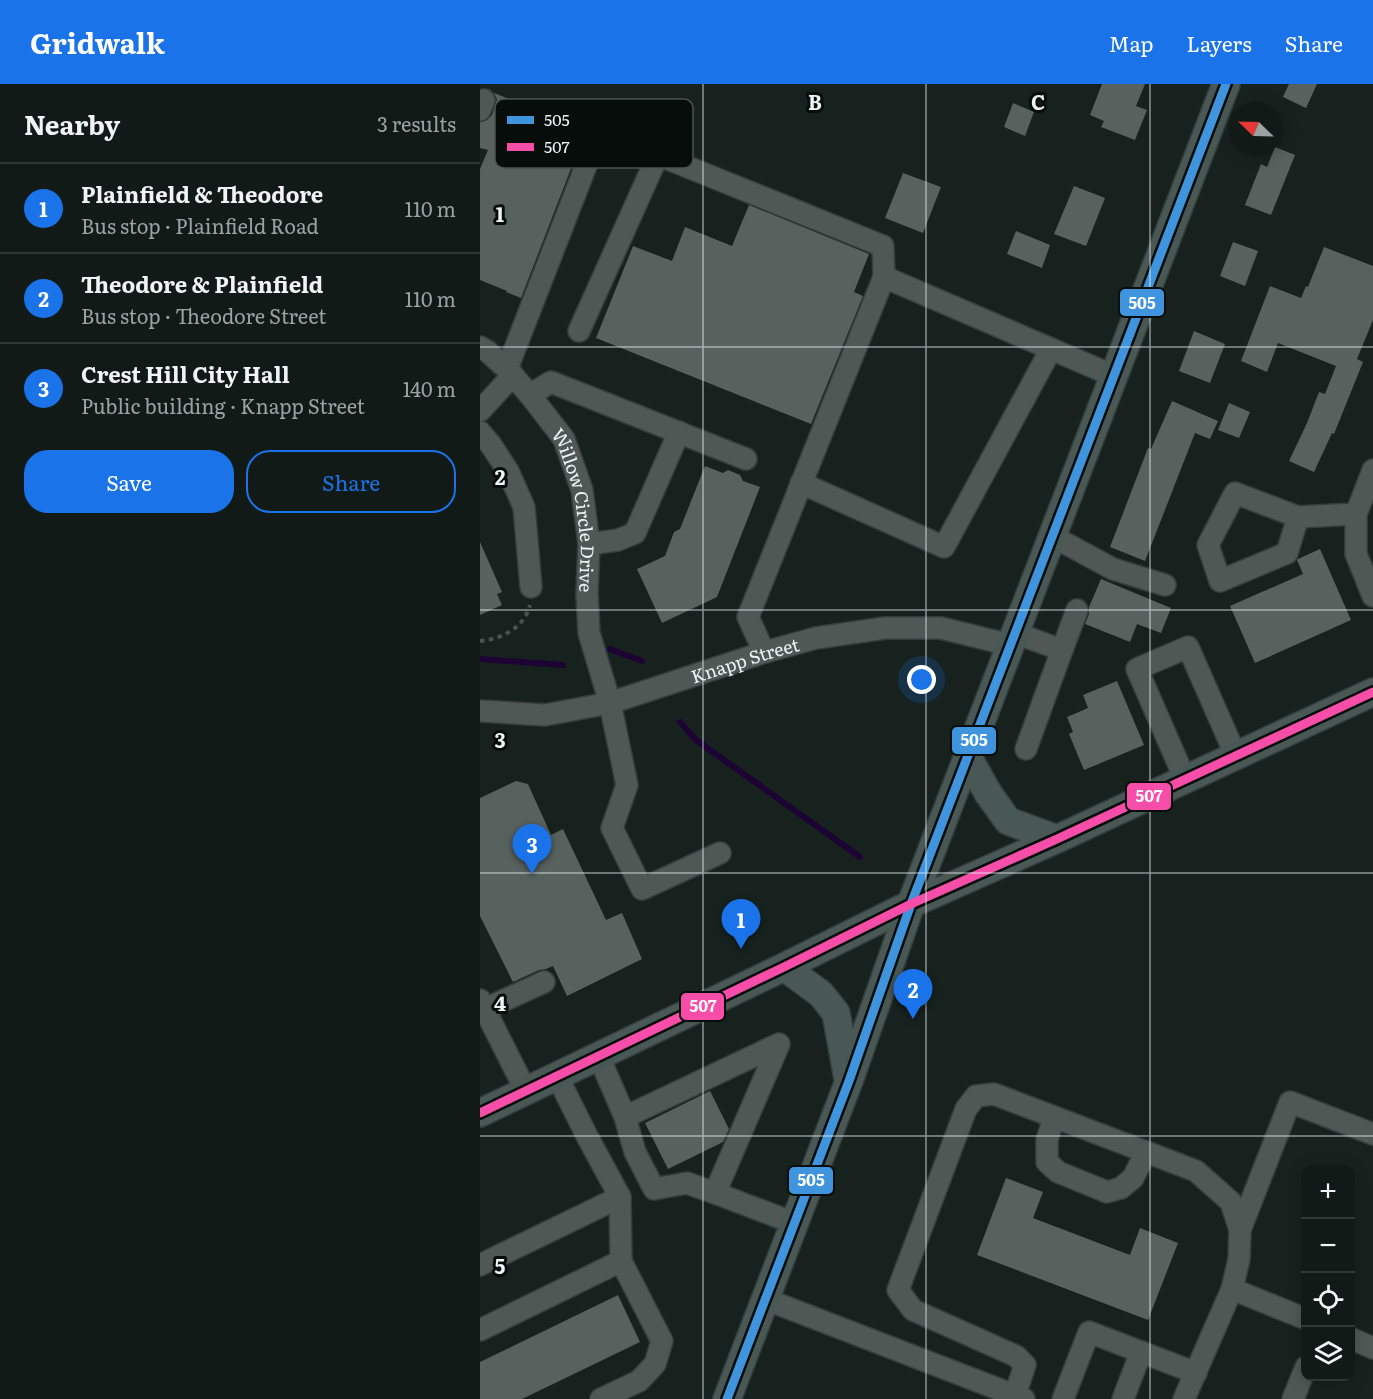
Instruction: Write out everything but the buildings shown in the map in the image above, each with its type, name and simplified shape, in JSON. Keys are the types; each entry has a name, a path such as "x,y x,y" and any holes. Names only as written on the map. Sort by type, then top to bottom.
{"main road":[{"path":"727,1399 849,1081 911,904 1226,84"},
{"path":"480,1113 784,968 911,904 1057,839 1373,692"},
{"path":"968,757 988,793 1008,821 1057,839"},
{"path":"784,968 821,994 836,1013 849,1081"}],"street":[{"path":"480,411 510,372 585,168"},
{"path":"579,331 652,168"},
{"path":"690,168 883,246 884,277 747,617 764,652"},
{"path":"884,277 1114,376"},
{"name":"Willow Circle Drive","path":"480,347 510,372 564,440 582,490 589,544 587,592 589,633 610,703 627,785 612,828 642,890 720,853"},
{"path":"801,483 945,547 1051,349"},
{"path":"530,395 551,382 746,459"},
{"path":"480,432 507,471 524,507 531,593"},
{"path":"589,544 618,540 635,533 679,432"},
{"path":"1373,470 1356,514 1356,554 1373,596"},
{"path":"1298,517 1287,553 1220,581 1208,545 1235,493 1298,517 1356,514"},
{"path":"1052,536 1113,569 1165,585"},
{"path":"1026,749 1077,610"},
{"name":"Knapp Street","path":"480,711 545,715 610,703 764,652 816,638 885,628 941,628 1013,639 1062,650"},
{"path":"1185,779 1137,669 1188,646 1236,756"},
{"path":"526,1091 482,1005 544,982"},
{"path":"624,1117 779,1044 715,1193"},
{"path":"599,1057 624,1117 635,1152 654,1189 687,1183 794,1223"},
{"path":"557,1077 620,1197 621,1261 662,1341 655,1364 639,1381 601,1399"},
{"path":"765,1299 981,1391 1019,1397 1025,1365 1016,1356 913,1311 898,1290 966,1109 976,1096 994,1094 1196,1170 1231,1202 1240,1230"},
{"path":"1185,1399 1232,1289 1239,1259 1240,1230 1290,1102 1373,1134"},
{"path":"1054,1117 1047,1140 1047,1162 1058,1172 1107,1192 1121,1188 1133,1179 1146,1152"},
{"path":"480,1265 620,1197"},
{"path":"480,1330 621,1261"},
{"path":"1232,1289 1301,1317"},
{"path":"1063,1399 1089,1332 1196,1372"},
{"path":"1355,1340 1373,1348"},
{"path":"1123,1399 1141,1352"},
{"path":"1293,1399 1301,1378"}],"path":[{"path":"480,641 491,640 509,633 522,623 528,613 531,593"}],"waterway":[{"path":"610,649 642,661"},
{"path":"480,659 563,665"},
{"path":"680,722 696,740 860,857"}],"transit line":[{"name":"505","path":"727,1399 849,1081 911,904 1226,84"},
{"name":"507","path":"480,1113 911,904 1057,839 1373,692"}],"place":[{"name":"Crest Hill City Hall","path":"532,874"},
{"name":"Plainfield & Theodore","path":"741,949"},
{"name":"Theodore & Plainfield","path":"913,1019"}]}
